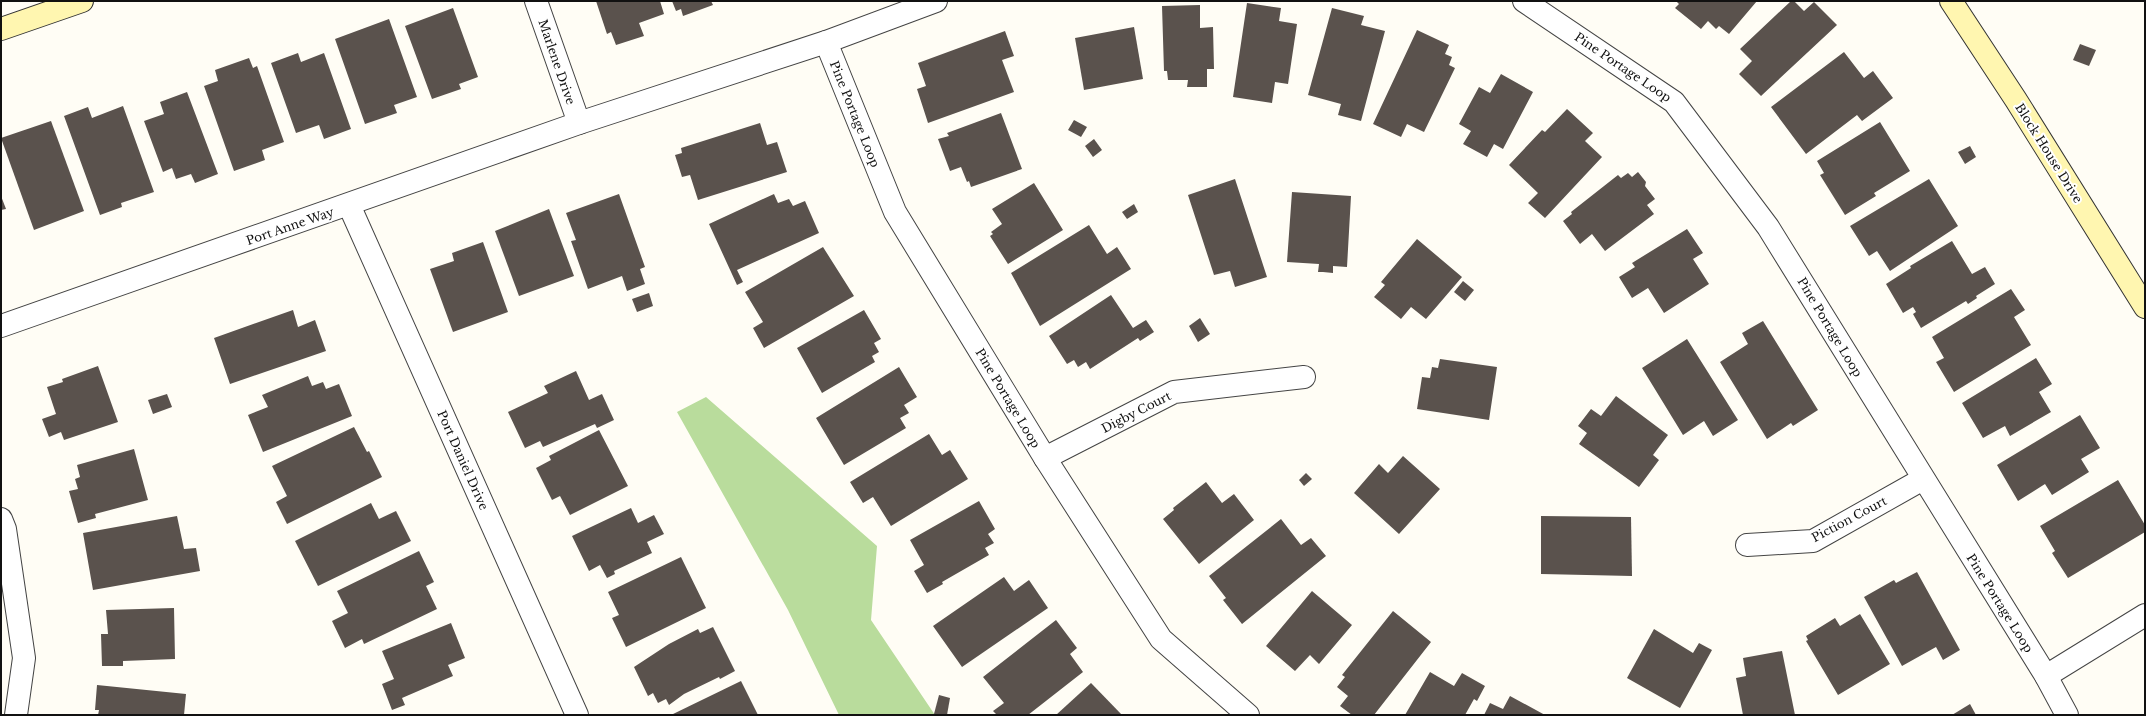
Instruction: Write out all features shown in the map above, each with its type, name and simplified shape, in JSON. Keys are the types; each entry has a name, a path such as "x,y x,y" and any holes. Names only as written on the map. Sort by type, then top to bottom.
{"street":[{"path":"1,29 82,1"},
{"name":"Marlene Drive","path":"536,1 579,123"},
{"path":"579,123 826,42 936,1"},
{"name":"Pine Portage Loop","path":"1524,1 1674,102 1768,227 2046,676 2067,715"},
{"name":"Block House Drive","path":"1951,1 2016,100 2145,307"},
{"name":"Pine Portage Loop","path":"826,42 895,212 1044,458 1161,639 1248,715"},
{"name":"Port Anne Way","path":"1,326 350,205 579,123"},
{"name":"Port Daniel Drive","path":"350,205 577,715"},
{"name":"Digby Court","path":"1044,458 1174,392 1304,378"},
{"name":"Piction Court","path":"1746,545 1813,541 1923,479"},
{"path":"1,519 5,529 24,658 16,715"},
{"path":"2046,676 2145,616"}],"green space":[{"path":"706,397 877,546 871,620 935,715 839,715 788,610 677,412"}],"building":[{"path":"596,1 660,1 664,14 639,23 644,36 616,45 611,32 607,34"},
{"path":"672,1 711,1 713,5 683,16 681,9 676,11"},
{"path":"1676,1 1757,1 1729,34 1719,26 1716,29 1708,21 1701,29 1675,8 1679,4"},
{"path":"1791,1 1794,1 1804,11 1814,2 1837,25 1761,96 1739,74 1752,61 1740,49"},
{"path":"1247,3 1281,8 1279,21 1297,24 1288,84 1275,82 1272,103 1233,97"},
{"path":"1200,5 1200,28 1213,27 1214,69 1207,69 1207,87 1187,87 1188,80 1168,80 1167,71 1164,71 1162,6"},
{"path":"453,8 478,77 459,84 461,89 432,99 405,26"},
{"path":"1332,8 1364,16 1361,25 1385,31 1361,121 1338,115 1341,104 1308,95"},
{"path":"389,19 417,97 394,105 397,113 365,124 335,39"},
{"path":"1134,27 1143,79 1084,90 1075,38"},
{"path":"1417,30 1449,45 1445,54 1452,57 1449,65 1455,68 1424,132 1407,124 1401,137 1373,124"},
{"path":"1005,31 1014,56 1002,60 1014,92 928,123 917,89 926,86 918,63"},
{"path":"2080,44 2096,50 2089,66 2073,60"},
{"path":"1844,52 1864,78 1873,71 1893,98 1862,121 1857,115 1806,154 1771,107"},
{"path":"298,53 301,62 324,53 351,129 324,139 319,125 296,133 271,63"},
{"path":"249,58 253,68 257,66 284,142 262,150 265,160 234,171 204,86 218,81 215,70"},
{"path":"1501,74 1533,92 1503,149 1494,144 1487,157 1463,144 1471,131 1459,124 1479,87 1490,93"},
{"path":"187,92 218,174 195,183 191,174 176,179 172,168 163,172 144,121 164,114 160,102"},
{"path":"123,106 154,192 121,203 122,207 100,215 64,116 88,107 92,118"},
{"path":"1567,109 1593,133 1585,141 1602,157 1545,218 1528,203 1538,193 1509,165 1542,130 1545,132"},
{"path":"1001,113 1022,169 971,187 969,181 967,182 961,167 950,171 938,139 949,136 947,133"},
{"path":"1074,120 1087,127 1081,137 1068,130"},
{"path":"51,121 84,211 34,230 1,138"},
{"path":"1880,122 1910,171 1874,193 1876,196 1845,215 1820,175 1824,173 1817,161"},
{"path":"760,123 767,145 777,142 787,172 698,200 690,175 682,177 675,155 682,153 681,148"},
{"path":"1094,139 1102,150 1093,157 1085,146"},
{"path":"1970,146 1976,157 1965,164 1958,152"},
{"path":"1638,172 1646,182 1645,186 1655,199 1647,205 1654,214 1605,251 1592,234 1580,244 1563,221 1572,214 1571,212 1618,175 1621,178 1628,173 1632,177"},
{"path":"1235,179 1267,277 1235,287 1230,271 1214,275 1188,195"},
{"path":"1929,179 1958,226 1890,271 1877,251 1869,256 1850,226"},
{"path":"1034,183 1063,230 1008,264 990,236 993,234 991,232 1002,224 992,209"},
{"path":"1292,192 1351,196 1347,267 1333,266 1333,273 1318,272 1319,264 1287,262"},
{"path":"619,194 645,267 640,269 645,284 627,291 622,276 588,289 571,241 576,240 566,213"},
{"path":"774,194 778,203 789,199 793,206 805,201 819,233 737,270 743,282 737,285 709,224"},
{"path":"1,196 6,209 1,210"},
{"path":"1134,204 1138,212 1127,219 1122,212"},
{"path":"549,209 574,276 519,296 495,231"},
{"path":"1089,225 1107,254 1117,247 1131,269 1040,326 1011,273"},
{"path":"1687,229 1703,253 1693,259 1709,284 1664,313 1648,288 1632,298 1619,277 1635,267 1632,263"},
{"path":"1417,239 1462,277 1426,319 1411,307 1401,319 1374,297 1385,285 1381,282"},
{"path":"1952,241 1972,274 1985,267 1995,284 1976,296 1977,298 1968,304 1966,301 1921,328 1913,314 1916,312 1913,307 1903,313 1886,284 1911,268 1910,266"},
{"path":"483,242 508,312 453,332 430,269 454,261 452,253"},
{"path":"823,247 854,296 764,348 753,328 763,322 745,292"},
{"path":"1463,281 1474,290 1465,301 1454,292"},
{"path":"2011,289 2025,310 2014,317 2031,345 1954,392 1936,362 1944,358 1932,337"},
{"path":"649,293 653,306 637,312 632,299"},
{"path":"1111,295 1133,328 1146,320 1154,332 1140,341 1138,338 1090,369 1086,362 1078,367 1074,360 1067,364 1049,336"},
{"path":"293,310 298,327 315,320 326,351 230,384 214,338"},
{"path":"864,310 881,339 874,343 879,352 872,356 875,362 822,393 797,348"},
{"path":"1200,318 1210,334 1198,342 1189,326"},
{"path":"1763,321 1818,410 1793,426 1791,423 1767,439 1720,362 1748,344 1742,333"},
{"path":"1687,339 1738,420 1713,436 1704,421 1683,435 1642,368"},
{"path":"2036,358 2052,384 2039,392 2051,412 2010,436 2005,426 1983,438 1962,403"},
{"path":"1440,359 1497,367 1489,420 1417,409 1422,377 1430,378 1432,367 1438,368"},
{"path":"98,366 118,422 64,440 61,432 49,437 42,419 56,414 47,387 63,382 62,379"},
{"path":"899,367 917,397 904,405 909,413 900,418 906,428 844,465 816,418"},
{"path":"576,371 589,400 602,394 614,420 597,428 595,424 543,447 540,441 525,448 508,412 548,393 544,386"},
{"path":"308,376 312,386 323,382 326,389 339,384 352,416 263,452 248,415 268,407 262,395"},
{"path":"167,394 172,407 153,414 148,400"},
{"path":"1616,396 1668,435 1653,455 1659,460 1639,487 1579,444 1587,433 1578,426 1591,409 1601,416"},
{"path":"2080,415 2100,448 2081,459 2089,472 2052,495 2045,484 2018,501 1997,465"},
{"path":"354,427 367,452 369,451 382,477 287,524 276,502 287,496 272,466"},
{"path":"599,430 628,486 570,515 560,496 552,500 536,468 551,460 549,456"},
{"path":"929,434 942,455 950,450 968,479 891,526 873,497 863,503 850,482"},
{"path":"134,449 148,500 95,514 96,518 78,523 69,491 78,489 75,479 80,477 77,465"},
{"path":"1403,456 1440,489 1399,534 1354,493 1379,464 1388,473"},
{"path":"1306,473 1312,479 1304,486 1299,480"},
{"path":"2118,480 2145,525 2145,532 2068,578 2052,553 2055,551 2040,526"},
{"path":"1206,482 1222,503 1234,494 1254,520 1199,564 1163,519 1174,510 1173,508"},
{"path":"979,501 995,529 988,534 994,543 985,548 989,555 942,582 943,584 927,593 914,571 924,565 910,540"},
{"path":"371,503 379,519 396,511 411,541 318,586 295,541"},
{"path":"631,508 638,523 654,515 664,534 647,542 652,553 614,571 615,574 607,578 600,565 589,571 572,536"},
{"path":"177,516 184,549 196,548 200,571 93,590 83,533"},
{"path":"1541,516 1631,517 1632,576 1541,574"},
{"path":"1281,519 1301,545 1311,538 1326,556 1242,624 1223,600 1226,598 1209,576"},
{"path":"419,551 434,582 426,586 437,609 364,644 362,639 345,648 332,621 348,613 337,591"},
{"path":"681,557 706,608 626,647 612,618 619,615 608,592"},
{"path":"1917,572 1960,650 1943,660 1936,647 1902,666 1864,597 1894,580 1896,583"},
{"path":"1004,577 1014,591 1029,580 1048,608 962,667 933,626"},
{"path":"1312,591 1352,625 1319,664 1310,655 1295,671 1266,646"},
{"path":"174,608 175,659 123,661 123,666 102,666 101,634 108,634 106,610"},
{"path":"1393,611 1431,642 1374,715 1352,715 1340,706 1348,696 1337,687 1345,677 1342,675"},
{"path":"1860,614 1890,664 1838,695 1806,641 1808,640 1806,636 1835,618 1840,626"},
{"path":"1056,620 1077,648 1070,654 1083,672 1028,715 997,715 993,711 1004,703 983,677"},
{"path":"451,623 465,658 448,665 453,676 402,698 405,705 392,710 382,684 394,679 382,651"},
{"path":"713,627 735,671 684,694 669,705 666,699 658,703 653,693 648,696 634,667 669,644 698,629 700,633"},
{"path":"1654,629 1693,653 1699,643 1712,650 1680,708 1627,678"},
{"path":"1782,651 1795,715 1743,715 1736,678 1746,676 1743,658"},
{"path":"1430,672 1454,686 1462,673 1485,686 1477,701 1474,699 1465,715 1405,715"},
{"path":"741,681 758,715 671,715"},
{"path":"1091,683 1122,715 1056,715"},
{"path":"97,685 186,694 184,715 98,715 99,710 95,710"},
{"path":"939,695 950,698 947,715 934,714"},
{"path":"1510,696 1545,715 1484,715 1490,703 1503,709"},
{"path":"1970,704 1976,715 1952,715"}]}
